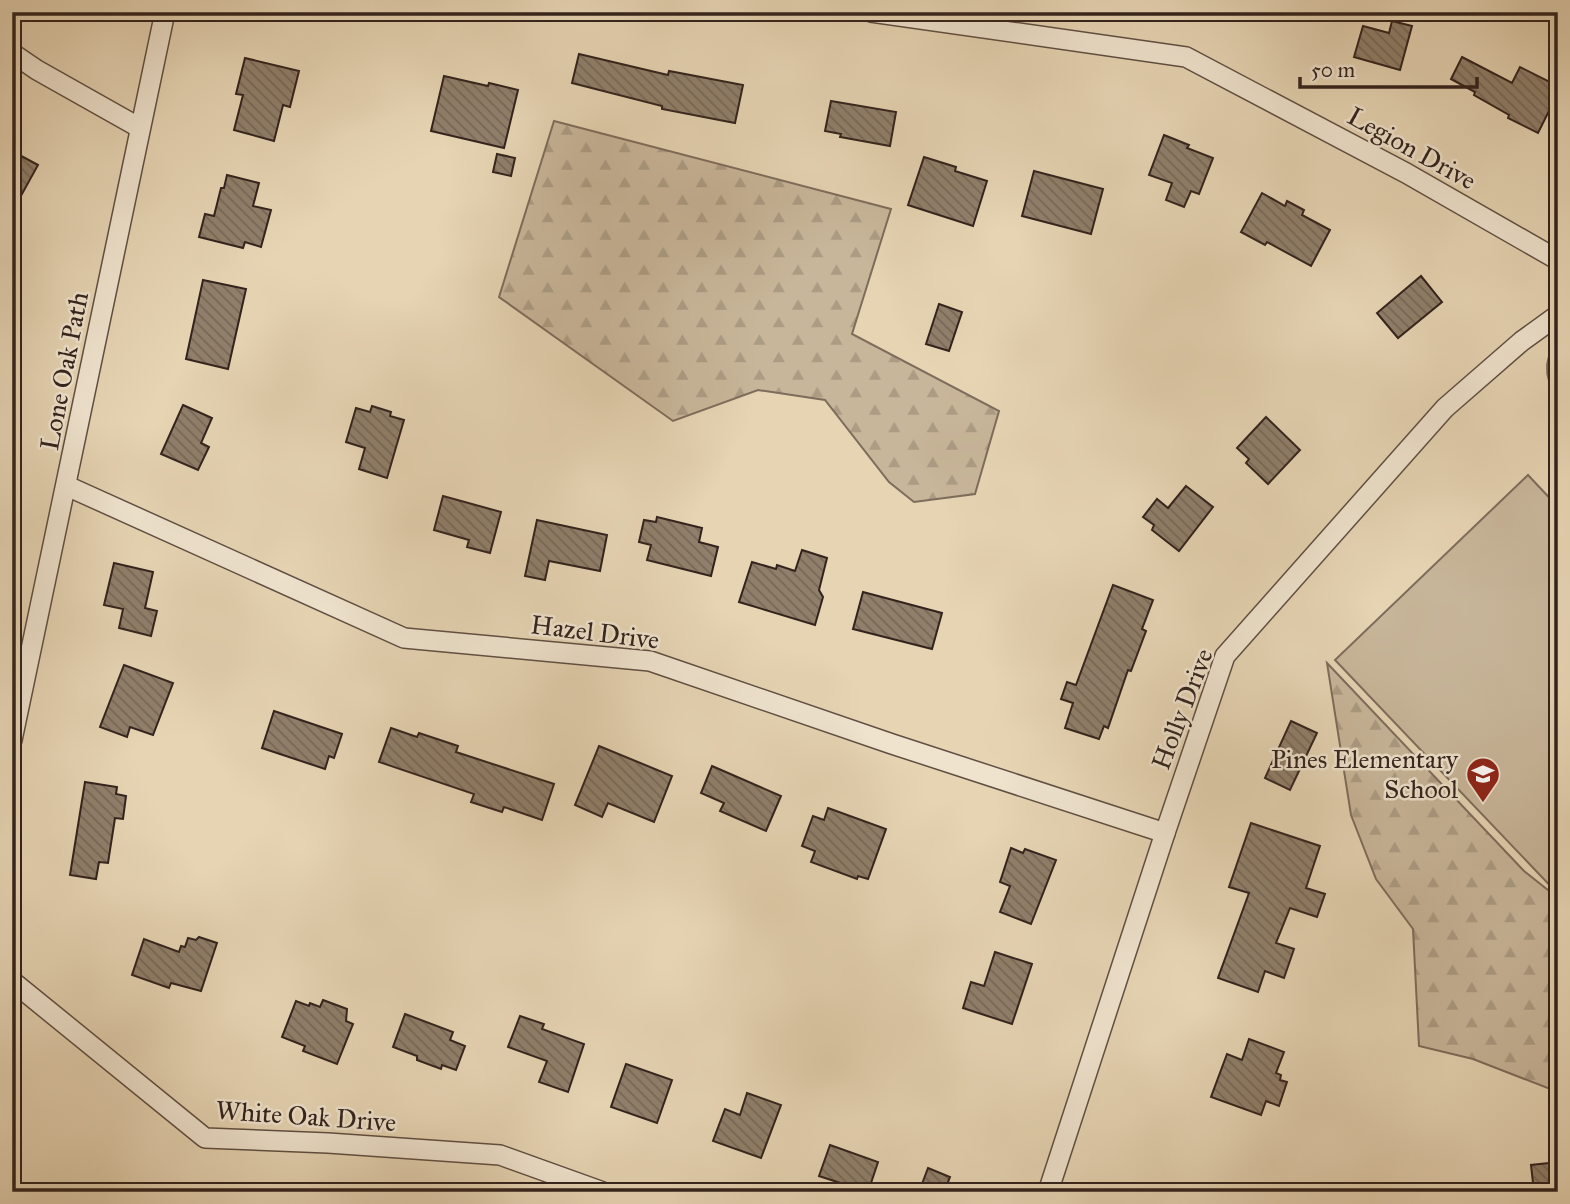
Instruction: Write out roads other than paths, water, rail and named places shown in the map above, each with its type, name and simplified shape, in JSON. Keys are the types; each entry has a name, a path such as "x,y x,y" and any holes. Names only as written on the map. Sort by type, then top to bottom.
{"street":[{"name":"Lone Oak Path","path":"12,740 165,12"},
{"name":"Legion Drive","path":"871,12 1186,57 1406,173 1558,260"},
{"path":"12,53 139,128"},
{"name":"Holly Drive","path":"1048,1192 1225,656 1445,408 1522,341 1558,315"},
{"name":"Hazel Drive","path":"67,485 404,638 650,661 1165,833"},
{"name":"White Oak Drive","path":"12,981 205,1138 328,1143 499,1155 603,1192"}],"place":[{"name":"Pines Elementary School","path":"1483,804"}]}
